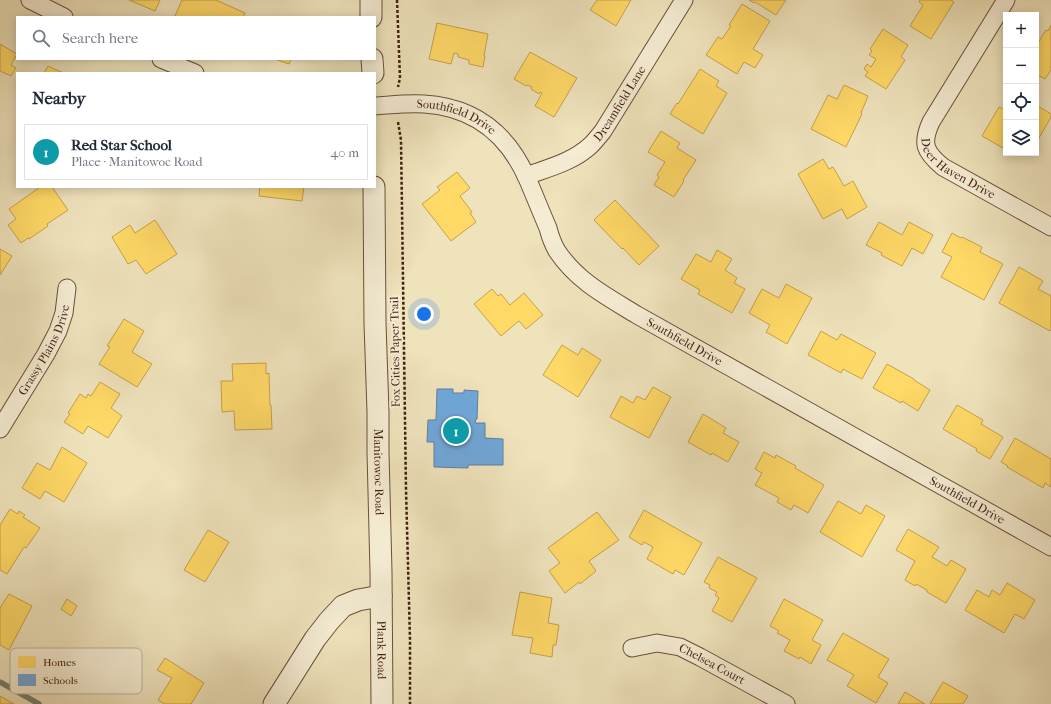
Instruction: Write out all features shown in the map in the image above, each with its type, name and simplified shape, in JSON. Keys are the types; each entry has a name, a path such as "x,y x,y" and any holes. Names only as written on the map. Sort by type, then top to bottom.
{"street":[{"path":"30,0 62,16"},
{"path":"371,0 371,16"},
{"name":"Dreamfield Lane","path":"526,176 566,162 580,154 591,145 603,131 684,0"},
{"name":"Deer Haven Drive","path":"1006,0 932,122 927,132 927,150 934,160 943,167 1051,227"},
{"path":"163,60 193,72"},
{"path":"372,60 373,72"},
{"name":"Southfield Drive","path":"376,106 424,104 443,106 462,112 483,122 500,136 513,152 526,176 556,249 569,267 586,283 637,315 1051,547"},
{"name":"Manitowoc Road","path":"374,188 381,596"},
{"name":"Grassy Plains Drive","path":"0,429 46,354 58,331 64,313 68,288"},
{"path":"274,704 315,639 342,606 358,600 381,596"},
{"name":"Plank Road","path":"381,596 382,704"},
{"name":"Chelsea Court","path":"632,648 657,643 680,647 786,704"}],"path":[{"name":"Fox Cities Paper Trail","path":"397,0 400,78 398,87 398,126 401,140 410,704"}],"building: Homes":[{"path":"129,0 160,0 155,11"},
{"path":"182,0 216,0 245,13 244,16 175,16"},
{"path":"597,0 631,0 616,26 590,10"},
{"path":"749,0 786,0 776,15"},
{"path":"920,0 951,0 954,2 931,39 910,26 923,5 919,2"},
{"path":"742,4 770,21 753,49 763,55 755,68 744,62 737,74 706,55 718,37 722,39 731,26 729,25"},
{"path":"437,23 488,34 483,67 469,64 469,60 458,57 458,54 454,53 451,64 429,59"},
{"path":"1051,25 1051,70 1045,79 1039,76 1039,41 1046,30 1048,31"},
{"path":"883,29 908,45 901,57 905,60 886,89 865,76 868,72 864,69 867,64 871,67 876,59 869,55 872,51 870,49"},
{"path":"0,44 16,53 11,65 16,68 11,76 0,71"},
{"path":"530,52 577,78 554,117 535,106 542,93 540,92 539,94 531,89 532,87 526,86 514,79"},
{"path":"278,60 291,60 289,64"},
{"path":"48,66 61,72 45,72"},
{"path":"700,69 719,81 716,86 727,93 703,134 670,114"},
{"path":"844,85 868,96 861,113 862,114 846,147 811,129 828,95 837,99"},
{"path":"999,107 1003,109 1003,148 982,136"},
{"path":"1039,107 1051,114 1051,117 1039,138"},
{"path":"661,131 680,143 677,148 696,160 674,197 654,185 659,177 657,175 665,162 648,152"},
{"path":"823,159 829,169 833,167 844,186 853,181 867,207 847,219 842,209 823,219 798,174"},
{"path":"457,172 470,188 460,196 472,212 470,213 476,222 451,241 422,204 440,190 437,187"},
{"path":"39,188 53,188 68,210 47,224 48,226 21,243 8,225 16,219 9,209"},
{"path":"260,188 304,188 302,201 259,196"},
{"path":"615,200 659,246 639,265 594,220"},
{"path":"155,220 177,254 146,274 136,260 128,264 112,237 130,225 135,233"},
{"path":"879,222 902,235 909,222 933,235 923,254 912,248 902,266 866,245"},
{"path":"952,233 982,247 980,252 1003,264 984,300 941,277 952,257 942,252"},
{"path":"0,249 12,256 0,275"},
{"path":"717,250 732,259 725,270 737,278 734,283 745,289 732,313 698,294 700,290 681,279 696,254 711,262"},
{"path":"1019,267 1043,281 1038,289 1051,296 1050,331 999,303"},
{"path":"786,284 812,298 787,344 766,332 770,325 749,313 762,289 779,298"},
{"path":"492,289 498,296 501,294 510,305 524,293 543,315 526,329 519,321 501,336 474,304"},
{"path":"124,319 144,331 132,352 152,364 137,387 99,364 110,347 107,346"},
{"path":"821,331 837,340 841,334 876,353 862,379 843,369 841,373 808,355"},
{"path":"562,345 578,355 582,348 601,360 578,397 543,375"},
{"path":"266,363 266,374 269,373 272,429 235,430 234,411 222,412 221,381 233,381 232,364"},
{"path":"887,364 930,390 918,411 902,401 901,403 873,388"},
{"path":"100,382 120,394 111,408 122,416 108,438 88,426 83,434 64,422 70,414 68,413 80,394 86,398 88,394 91,396"},
{"path":"653,387 671,397 649,438 610,417 621,396 633,403 637,396 645,400"},
{"path":"957,405 983,420 981,424 1003,437 990,459 976,451 977,449 943,429"},
{"path":"703,414 726,428 723,433 739,442 728,462 712,453 711,455 688,442"},
{"path":"1015,438 1051,459 1051,487 1045,483 1043,488 1001,462"},
{"path":"62,447 87,463 64,502 45,491 40,499 22,488 37,463 50,470"},
{"path":"764,452 775,458 776,455 796,466 795,468 824,485 808,513 794,505 791,510 777,502 779,498 755,485 762,473 755,469"},
{"path":"838,501 861,514 866,505 885,516 862,557 820,532"},
{"path":"10,509 18,514 19,511 25,515 23,517 40,528 26,548 24,547 7,574 0,570 0,525"},
{"path":"644,510 702,543 684,575 675,570 673,574 647,559 653,547 644,542 642,545 629,537"},
{"path":"597,512 619,540 589,561 596,571 580,584 579,582 565,593 549,571 560,563 548,548"},
{"path":"908,529 939,547 932,557 947,566 951,560 966,569 946,603 927,592 927,590 916,584 915,586 905,580 915,561 896,550"},
{"path":"208,530 229,542 205,582 184,570"},
{"path":"718,557 757,578 732,622 712,611 719,598 715,595 717,592 709,588 710,585 704,582"},
{"path":"1007,583 1035,600 1024,619 1015,614 1004,633 965,610 977,590 989,597 992,590 1000,595"},
{"path":"520,592 552,598 548,623 559,625 556,645 553,645 552,657 530,653 533,638 512,635"},
{"path":"9,594 32,606 9,650 0,645 0,608"},
{"path":"67,599 77,606 71,616 61,609"},
{"path":"784,599 823,620 812,640 821,645 811,664 800,657 799,659 784,651 790,640 777,633 779,631 770,626"},
{"path":"843,633 889,659 878,677 888,683 876,703 847,686 854,675 827,660"},
{"path":"165,658 204,683 191,704 164,704 158,700 172,678 157,670"},
{"path":"943,682 968,696 963,704 930,704"},
{"path":"905,692 925,704 898,704"},
{"path":"0,696 14,704 0,704"}],"building: Schools":[{"path":"437,389 453,389 453,393 464,393 464,390 478,391 477,419 475,423 485,423 485,438 503,439 503,465 468,465 468,468 434,467 434,442 427,442 428,420 436,420"}],"waterway":[{"path":"0,682 10,688"},
{"path":"21,694 39,704"}],"place":[{"name":"Red Star School","path":"456,431"}]}
